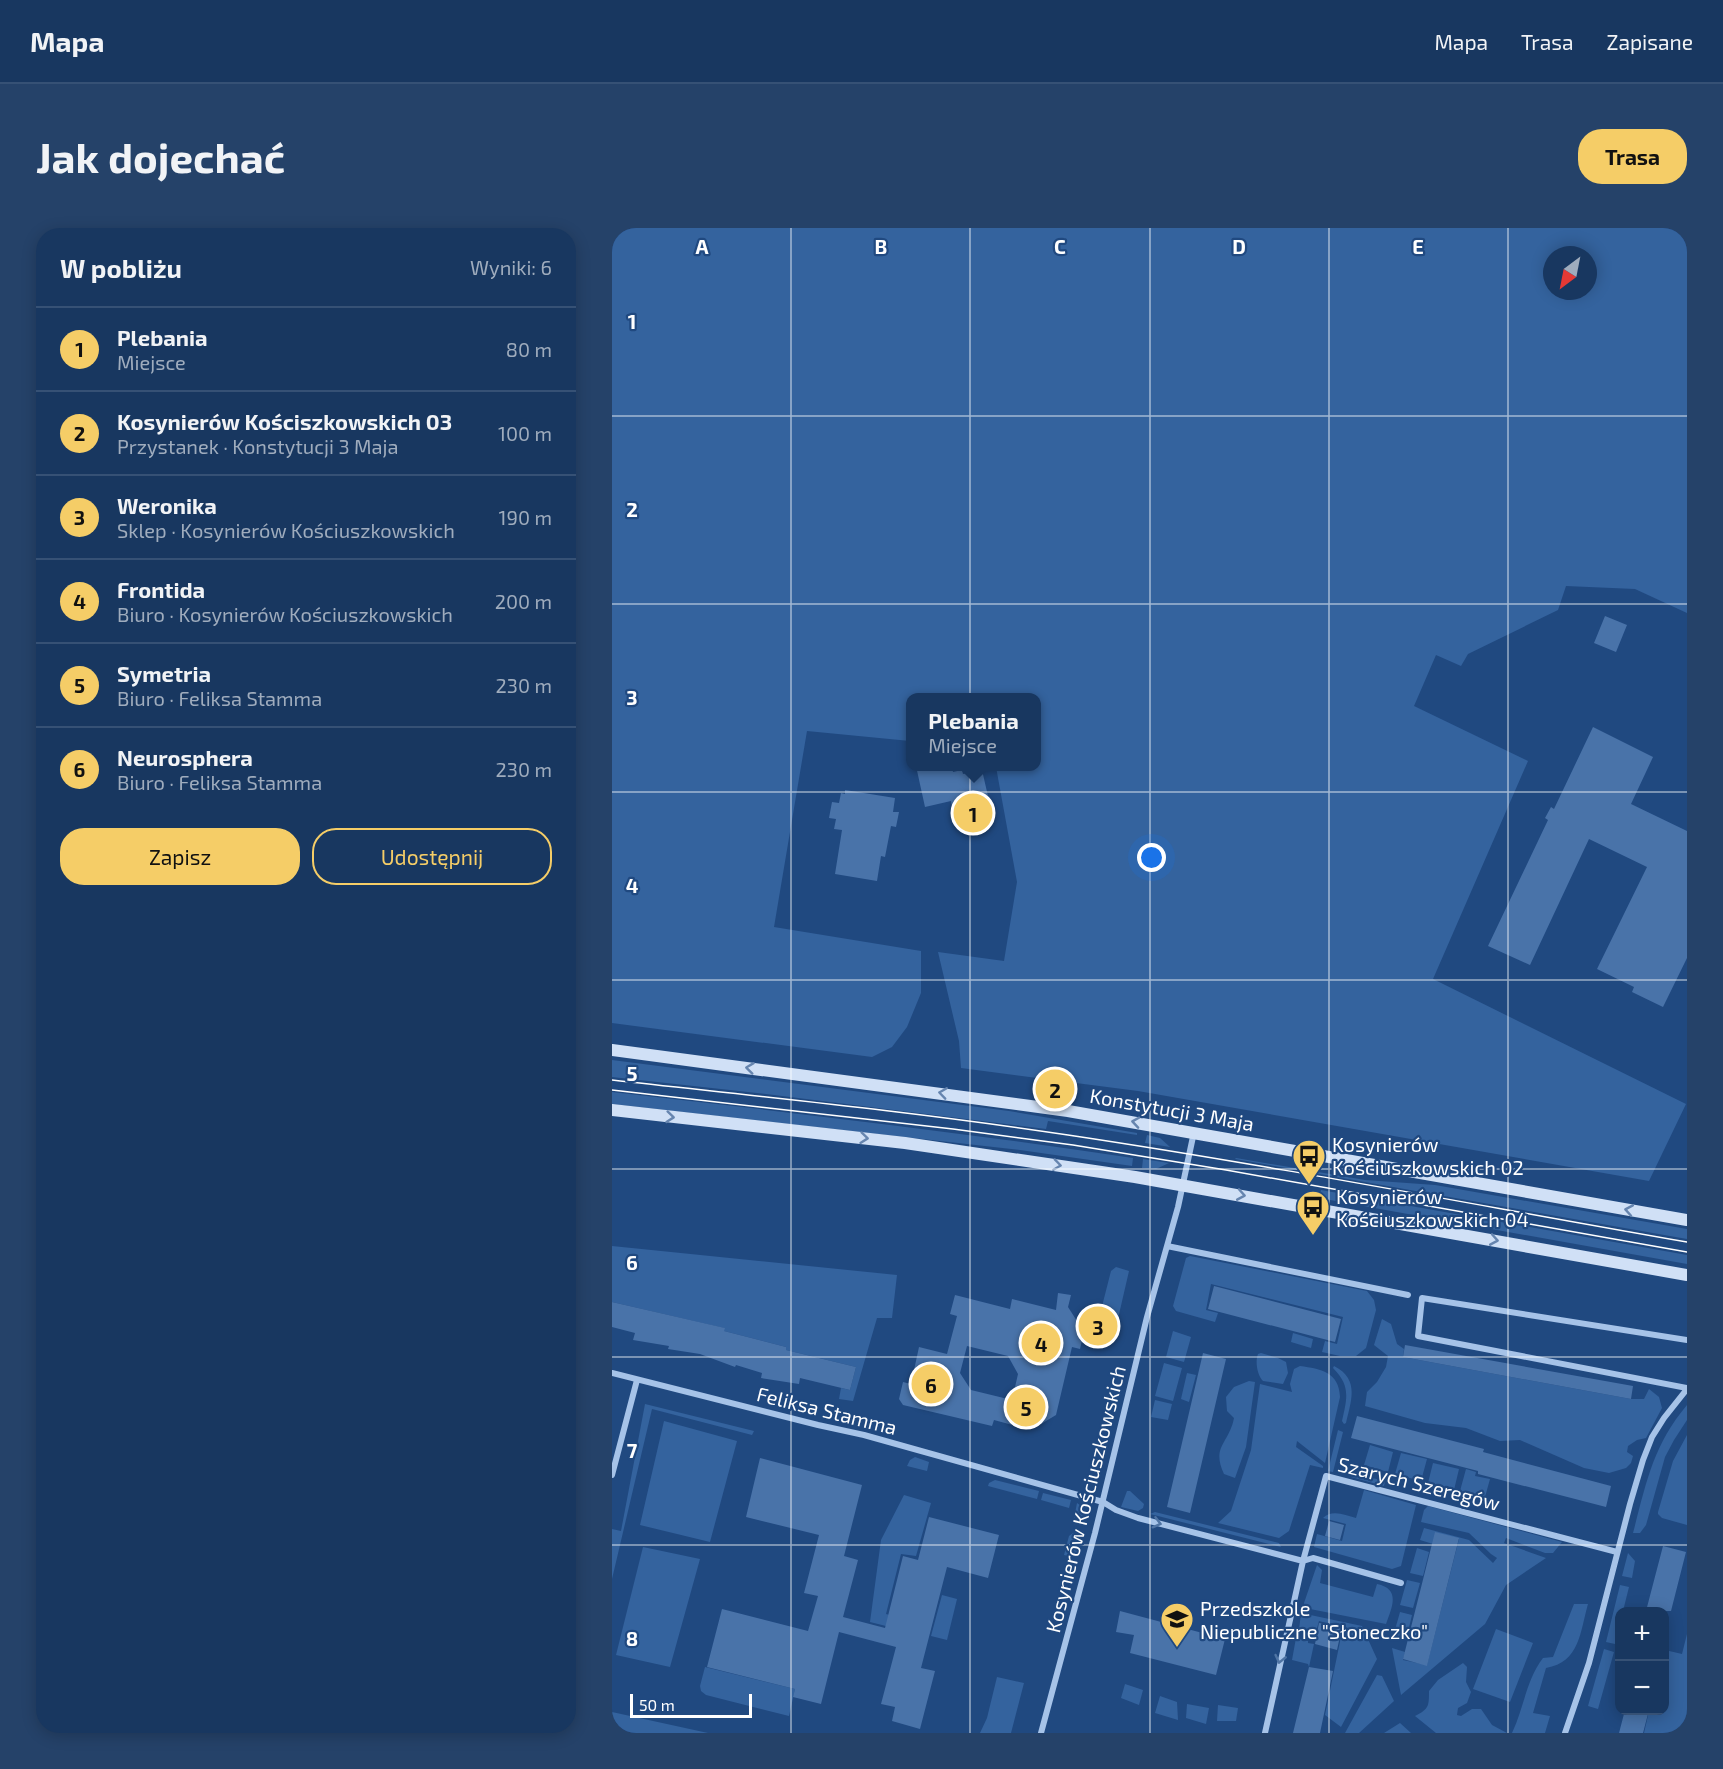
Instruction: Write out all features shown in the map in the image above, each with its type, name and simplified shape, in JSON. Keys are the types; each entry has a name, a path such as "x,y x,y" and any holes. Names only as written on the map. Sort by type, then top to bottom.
{"street":[{"name":"Konstytucji 3 Maja","path":"612,1050 948,1093 1068,1111 1687,1220"},
{"path":"612,1110 905,1143 1183,1184 1687,1275"},
{"name":"Kosynierów Kościuszkowskich","path":"1041,1733 1103,1502 1194,1132"},
{"path":"1167,1245 1408,1295"},
{"path":"1565,1733 1589,1663 1635,1482 1652,1437 1687,1388 1418,1336 1422,1298 1687,1340"},
{"name":"Feliksa Stamma","path":"612,1373 864,1435 1103,1502"},
{"path":"612,1475 637,1380"},
{"name":"Szarych Szeregów","path":"1303,1561 1326,1476 1617,1552"},
{"path":"1103,1502 1116,1510 1138,1518 1303,1561 1313,1558 1401,1583"},
{"path":"1265,1733 1303,1561"}],"shaded area":[{"path":"612,228 1687,228 1687,613 1635,589 1566,586 1558,610 1468,654 1461,666 1436,655 1414,706 1528,761 1433,979 1686,1104 1649,1181 1138,1091 961,1068 959,1041 938,952 1004,961 1017,882 997,771 1041,771 1041,693 906,693 906,741 807,731 774,927 921,951 921,993 907,1027 892,1047 872,1057 612,1023"},
{"path":"612,1060 1009,1111 1137,1133 1137,1135 1048,1121 1046,1129 612,1077"},
{"path":"612,1092 873,1123 1133,1158 1132,1166 1020,1150 612,1104"},
{"path":"1147,1135 1160,1138 1170,1147 1145,1143"},
{"path":"1143,1159 1169,1163 1156,1169 1142,1168"},
{"path":"1235,1159 1365,1180 1435,1185 1687,1229 1687,1239"},
{"path":"1321,1190 1687,1255 1687,1264 1319,1198"},
{"path":"612,1246 897,1275 892,1318 877,1318 853,1401 839,1399 841,1388 850,1390 856,1367 786,1350 786,1347 724,1331 724,1328 612,1302"},
{"path":"1190,1256 1367,1291 1374,1300 1376,1310 1366,1348 1356,1356 1340,1356 1322,1352 1325,1341 1337,1344 1343,1317 1211,1284 1206,1310 1218,1313 1215,1322 1176,1311 1173,1306 1186,1258"},
{"path":"1116,1267 1129,1271 1117,1323 1099,1318 1111,1271"},
{"path":"1382,1319 1391,1324 1397,1344 1404,1349 1403,1357 1631,1399 1644,1399 1649,1389 1659,1397 1662,1408 1646,1438 1637,1440 1628,1446 1627,1452 1633,1456 1631,1463 1626,1468 1609,1473 1584,1468 1520,1440 1500,1441 1466,1428 1425,1423 1365,1406 1367,1392 1377,1382 1386,1367 1388,1356 1374,1345"},
{"path":"1173,1331 1191,1337 1184,1362 1166,1357"},
{"path":"1293,1333 1313,1339 1311,1348 1291,1342"},
{"path":"1258,1354 1286,1362 1288,1373 1283,1384 1263,1381 1258,1372 1257,1360"},
{"path":"1164,1363 1182,1368 1173,1401 1155,1396"},
{"path":"1300,1366 1328,1373 1339,1389 1340,1397 1325,1463 1297,1441 1296,1447 1323,1468 1310,1465 1289,1531 1279,1538 1218,1523 1231,1511 1251,1450 1260,1384 1292,1392 1290,1384 1294,1369"},
{"path":"1334,1366 1348,1377 1351,1384 1351,1399 1344,1424 1342,1421 1345,1387 1333,1368"},
{"path":"1187,1373 1196,1375 1189,1402 1181,1399"},
{"path":"1249,1381 1255,1382 1246,1447 1235,1478 1224,1474 1219,1457 1234,1418 1227,1411 1226,1397 1234,1387"},
{"path":"1155,1400 1172,1404 1168,1420 1151,1417"},
{"path":"645,1404 754,1431 752,1435 652,1409 612,1579 612,1529 621,1531"},
{"path":"1687,1405 1687,1420 1665,1457 1646,1525 1640,1533 1633,1533 1658,1450 1675,1420"},
{"path":"664,1421 737,1441 710,1542 640,1525"},
{"path":"1338,1430 1343,1432 1333,1472 1328,1471"},
{"path":"1687,1435 1687,1525 1662,1518 1658,1512 1673,1461"},
{"path":"1370,1445 1393,1452 1388,1472 1364,1465"},
{"path":"1401,1453 1427,1459 1421,1481 1395,1474"},
{"path":"915,1457 929,1462 927,1471 907,1466"},
{"path":"1433,1463 1459,1469 1454,1490 1428,1483"},
{"path":"1466,1469 1476,1472 1475,1476 1490,1479 1485,1497 1460,1491"},
{"path":"1355,1474 1385,1481 1384,1486 1351,1477"},
{"path":"995,1480 1039,1491 1037,1499 988,1486"},
{"path":"1364,1490 1416,1505 1401,1566 1392,1569 1314,1547 1317,1534 1342,1541 1346,1524 1323,1518 1334,1513 1356,1518"},
{"path":"1127,1491 1130,1491 1144,1504 1143,1508 1138,1511 1121,1507"},
{"path":"1043,1493 1071,1500 1069,1508 1041,1500"},
{"path":"904,1495 931,1503 916,1556 901,1554 886,1614 901,1618 898,1629 870,1622 881,1540"},
{"path":"1077,1503 1085,1513 1084,1526 1073,1524"},
{"path":"1428,1506 1562,1542 1553,1553 1545,1553 1506,1538 1504,1543 1546,1558 1506,1585 1485,1624 1401,1695 1392,1648 1405,1652 1403,1660 1427,1665 1459,1539 1433,1544 1420,1540 1424,1528 1469,1540 1493,1563 1497,1558 1469,1533 1421,1522 1424,1510"},
{"path":"1155,1512 1279,1543 1281,1547 1150,1514"},
{"path":"1073,1533 1082,1536 1077,1553 1073,1557 1064,1555 1069,1536"},
{"path":"643,1547 700,1559 670,1667 616,1655"},
{"path":"1417,1548 1429,1552 1423,1576 1410,1573"},
{"path":"1628,1553 1635,1561 1632,1578 1622,1576"},
{"path":"1317,1565 1322,1570 1320,1583 1373,1597 1377,1584 1385,1586 1392,1594 1393,1600 1386,1624 1305,1608 1304,1603"},
{"path":"1407,1580 1420,1583 1413,1608 1400,1605"},
{"path":"1620,1585 1629,1587 1624,1607 1615,1607 1615,1644 1606,1642"},
{"path":"942,1595 957,1599 947,1640 931,1636"},
{"path":"1574,1604 1588,1604 1577,1644 1566,1659 1546,1668 1533,1713 1550,1716 1545,1733 1512,1733 1533,1675 1543,1658 1553,1657"},
{"path":"1400,1612 1412,1615 1406,1640 1393,1637"},
{"path":"1301,1613 1362,1626 1377,1659 1341,1727 1325,1715 1343,1627 1319,1621 1315,1635 1313,1632 1312,1634 1299,1630"},
{"path":"1496,1629 1533,1643 1510,1702 1473,1689"},
{"path":"1687,1634 1687,1733 1644,1733 1648,1715 1669,1715 1669,1651 1682,1654"},
{"path":"1296,1638 1314,1644 1309,1667 1308,1664 1292,1660"},
{"path":"1604,1649 1614,1652 1598,1709 1588,1706"},
{"path":"1463,1663 1467,1667 1466,1682 1471,1692 1467,1703 1458,1708 1457,1715 1461,1716 1472,1709 1481,1709 1492,1725 1507,1733 1436,1733 1415,1716 1427,1706 1429,1691 1438,1680"},
{"path":"705,1667 795,1689 789,1716 706,1695 701,1691 700,1686"},
{"path":"1377,1675 1382,1676 1394,1701 1359,1733 1345,1733"},
{"path":"997,1677 1024,1683 1011,1733 980,1733 987,1718"},
{"path":"1125,1684 1143,1690 1139,1705 1121,1698"},
{"path":"1160,1696 1177,1702 1178,1720 1155,1713"},
{"path":"1187,1704 1209,1708 1206,1724 1186,1718"},
{"path":"1218,1705 1238,1708 1236,1721 1217,1721"},
{"path":"612,1712 708,1733 612,1733"},
{"path":"1400,1723 1411,1733 1384,1733"}],"building":[{"path":"1605,616 1627,625 1616,652 1594,643"},
{"path":"1593,727 1653,757 1631,804 1687,831 1687,958 1663,1007 1632,992 1634,987 1597,969 1647,867 1589,839 1530,965 1488,946 1548,820 1545,818 1551,807 1554,809"},
{"path":"917,771 962,771 963,774 982,771 993,818 955,827 951,801 925,807"},
{"path":"845,790 895,798 893,812 899,812 896,827 891,826 885,857 881,856 877,881 835,874 842,830 834,829 836,819 829,818 832,802 839,803 841,793 845,794"},
{"path":"1214,1286 1341,1319 1335,1342 1208,1309"},
{"path":"1058,1293 1071,1295 1068,1307 1084,1332 1080,1349 1072,1347 1056,1415 1041,1424 1026,1420 1024,1428 994,1420 992,1426 903,1405 899,1399 903,1382 911,1384 919,1347 947,1354 957,1316 950,1314 955,1295 1010,1309 1012,1299 1056,1310","holes":["967,1346 1008,1356 1018,1374 1012,1400 971,1390 960,1373"]},
{"path":"612,1302 725,1328 724,1331 786,1347 786,1350 856,1367 850,1390 800,1378 799,1384 761,1378 762,1373 736,1365 735,1367 700,1354 633,1340 635,1333 612,1327"},
{"path":"1405,1345 1633,1386 1631,1399 1403,1357"},
{"path":"1203,1353 1226,1359 1190,1513 1167,1507"},
{"path":"1357,1416 1484,1449 1483,1452 1611,1486 1606,1507 1351,1438"},
{"path":"760,1458 862,1485 844,1556 858,1560 843,1617 885,1628 903,1556 918,1560 929,1517 999,1535 988,1578 947,1567 921,1668 935,1671 920,1729 892,1721 895,1707 881,1704 896,1647 839,1632 821,1704 793,1697 795,1689 707,1667 722,1609 808,1631 818,1596 804,1593 819,1535 746,1517"},
{"path":"1329,1521 1344,1525 1340,1540 1325,1536"},
{"path":"1435,1532 1459,1538 1427,1666 1403,1659"},
{"path":"1663,1546 1686,1552 1671,1611 1669,1607 1647,1607"},
{"name":"Przedszkole Niepubliczne \"Słoneczko\"","path":"1120,1611 1225,1639 1216,1675 1130,1653 1134,1635 1116,1632"},
{"path":"1319,1623 1342,1627 1337,1650 1315,1644"},
{"path":"1309,1667 1333,1671 1320,1733 1293,1733"},
{"path":"1624,1715 1648,1715 1643,1733 1619,1733"}],"tram line":[{"path":"612,1080 897,1112 1068,1135 1301,1173 1687,1242"},
{"path":"612,1090 1073,1145 1687,1252"}],"place":[{"name":"Plebania","path":"973,813"},
{"name":"Kosynierów Kościszkowskich 03","path":"1055,1089"},
{"name":"Kosynierów Kościuszkowskich 02","path":"1309,1185"},
{"name":"Kosynierów Kościuszkowskich 04","path":"1313,1236"},
{"name":"Weronika","path":"1098,1326"},
{"name":"Frontida","path":"1041,1343"},
{"name":"Neurosphera","path":"931,1384"},
{"name":"Symetria","path":"1026,1407"},
{"name":"Przedszkole Niepubliczne \"Słoneczko\"","path":"1177,1648"}]}
